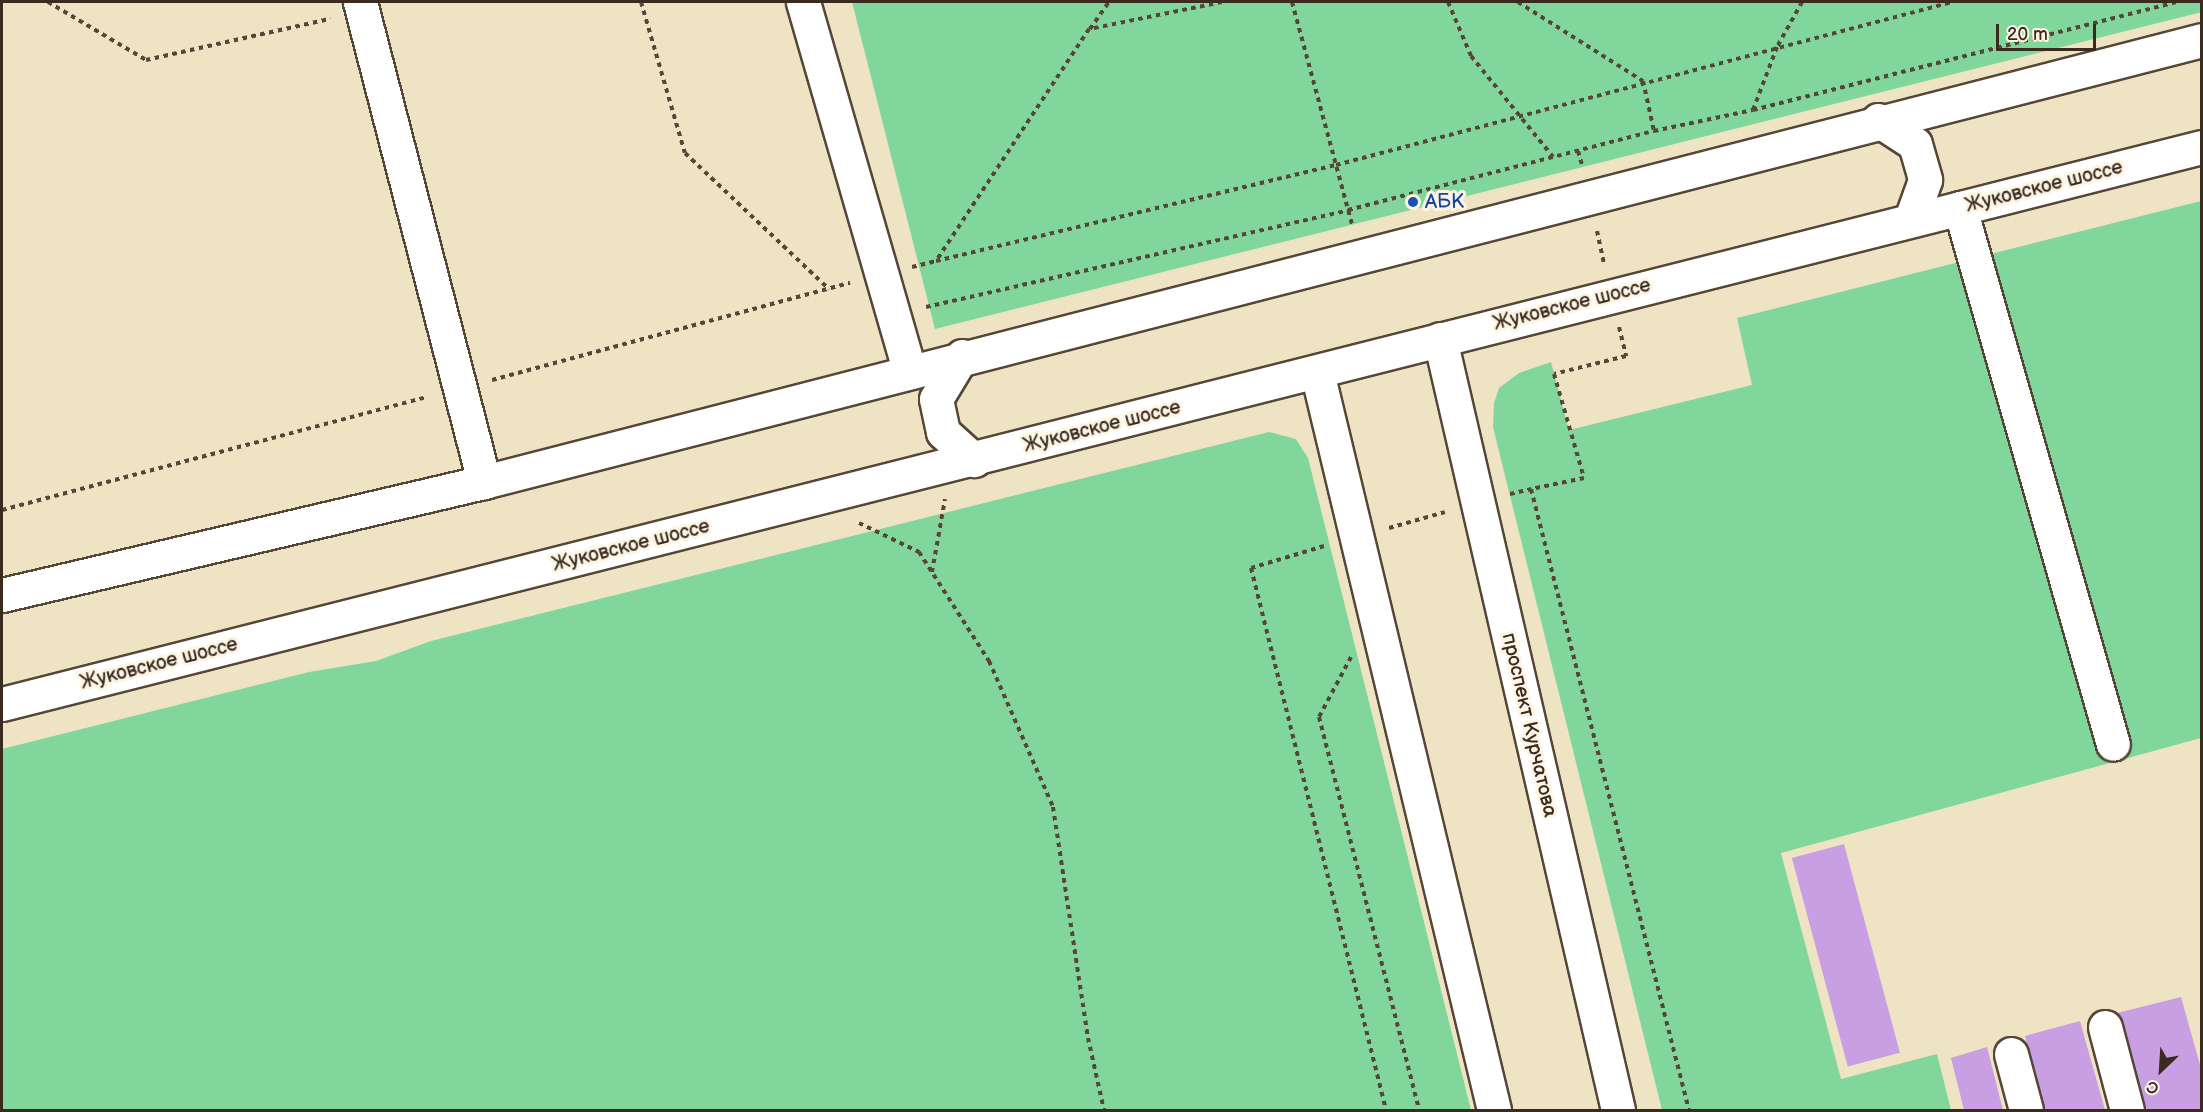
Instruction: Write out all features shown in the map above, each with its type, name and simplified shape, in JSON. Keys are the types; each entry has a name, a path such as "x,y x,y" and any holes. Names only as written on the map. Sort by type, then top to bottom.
{"main road":[{"path":"803,2 909,370"},
{"path":"361,7 484,482"},
{"path":"2,595 484,482 962,356 1361,256 1878,120 2202,40"},
{"path":"1878,120 1915,144 1925,180 1911,219"},
{"name":"Жуковское шоссе","path":"2,704 812,501 1611,295 2202,147"},
{"path":"1960,208 2113,744"},
{"name":"проспект Курчатова","path":"1440,339 1618,1110"},
{"path":"962,356 936,399 943,432 962,463"},
{"path":"1317,372 1494,1110"},
{"path":"2105,1028 2127,1110"},
{"path":"2011,1054 2026,1110"}],"path":[{"path":"48,2 146,60 361,7"},
{"path":"641,2 685,153 829,289"},
{"path":"1109,2 936,261 1336,165 1643,81 1952,2"},
{"path":"1089,29 1222,2"},
{"path":"1292,2 1361,256"},
{"path":"1448,2 1471,56 1516,116 1553,157"},
{"path":"1518,2 1643,81 1654,131"},
{"path":"1753,110 1777,46 1802,2"},
{"path":"893,315 1348,210 1654,131 1753,110 2178,2"},
{"path":"1611,295 1626,356 1554,374 1584,478 1531,489 1689,1110"},
{"path":"932,573 962,463"},
{"path":"812,501 919,552 989,662 1053,807 1088,1038 1104,1110"},
{"path":"1357,537 1251,568 1386,1110"},
{"path":"1375,610 1320,717 1419,1110"}],"green space":[{"path":"852,2 2201,2 2202,12 935,329"},
{"path":"2201,201 2201,738 1781,853 1841,1079 1937,1054 1951,1110 1662,1110 1493,427 1494,403 1499,388 1519,373 1551,362 1569,430 1752,385 1737,318"},
{"path":"1269,432 1296,439 1308,458 1471,1110 2,1110 2,749 309,672 376,661 431,641"}],"building":[{"path":"1844,844 1900,1053 1848,1067 1792,858"},
{"path":"2181,997 2202,1072 2202,1110 2144,1110 2117,1013"},
{"path":"2080,1021 2105,1110 2044,1110 2025,1036"},
{"path":"1987,1047 2003,1110 1964,1110 1951,1058"}],"place":[{"name":"АБК","path":"1413,202"}]}
